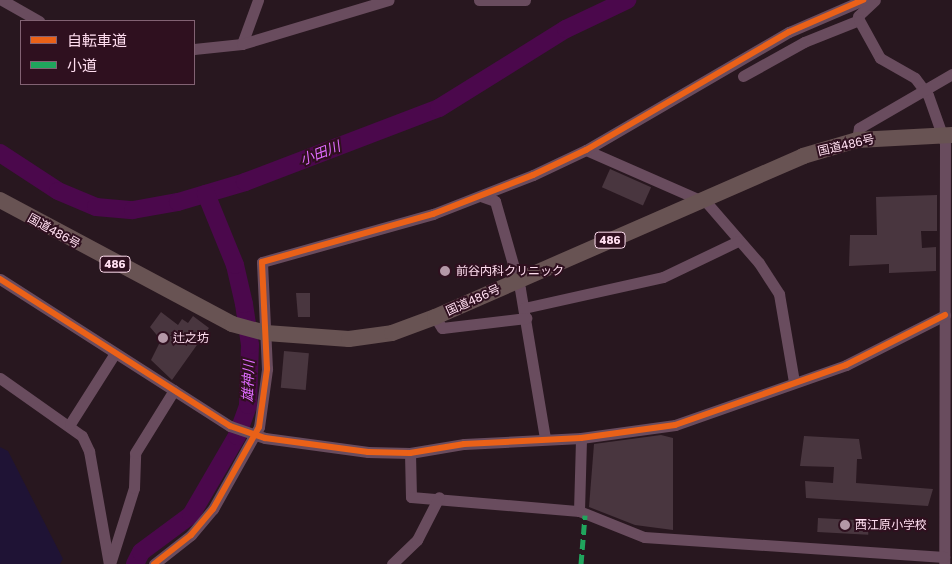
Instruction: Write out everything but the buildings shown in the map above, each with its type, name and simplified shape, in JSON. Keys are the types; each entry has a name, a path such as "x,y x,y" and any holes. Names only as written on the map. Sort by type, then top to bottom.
{"highway":[{"name":"国道486号","path":"0,200 232,324 264,333 349,338 392,332 435,317 803,156 857,140 947,134"}],"street":[{"path":"2,0 37,20"},
{"path":"242,44 258,0"},
{"path":"479,0 525,0"},
{"path":"154,564 191,535 213,509 253,434 268,369 264,333 262,262 394,226 481,196 586,150 740,58 829,13 863,0"},
{"path":"742,76 859,18 875,0"},
{"path":"195,49 242,44 381,1"},
{"path":"829,13 859,18"},
{"path":"410,453 411,497 439,497 579,511 644,537 944,560 947,309 945,143 947,134 925,90 880,58 859,18"},
{"path":"740,58 772,60"},
{"path":"857,140 859,128 952,74"},
{"path":"586,150 701,200 738,241 779,294 794,382"},
{"path":"481,196 495,201 517,281 525,313 536,404 545,438"},
{"path":"435,317 442,328 525,313 663,277 738,241"},
{"path":"0,280 230,426 253,434 410,453 545,438 582,438 676,425 846,365 947,309"},
{"path":"70,424 115,353"},
{"path":"0,378 70,424 89,451 109,564"},
{"path":"109,564 134,488 135,453 174,390"},
{"path":"579,511 582,438"},
{"path":"392,564 416,540 439,497"}],"shaded area":[{"path":"0,447 8,451 63,559 60,564 0,564"}],"waterway":[{"name":"小田川","path":"0,153 58,191 96,207 133,210 178,202 245,182 439,108 566,29 627,0"},
{"name":"雄神川","path":"135,564 141,552 191,515 237,436 248,405 250,345 244,304 235,265 206,194"}],"marked path":[{"path":"581,564 585,515"}],"cycle path":[{"path":"154,564 191,535 213,509 259,427 267,369 262,262 433,214 533,175 586,150 789,32 863,0"},
{"path":"0,279 230,426 265,438 368,452 410,453 464,444 581,438 675,425 846,365 945,315"}],"place":[{"name":"前谷内科クリニック","path":"445,271"},
{"name":"辻之坊","path":"163,338"},
{"name":"西江原小学校","path":"845,525"}]}
